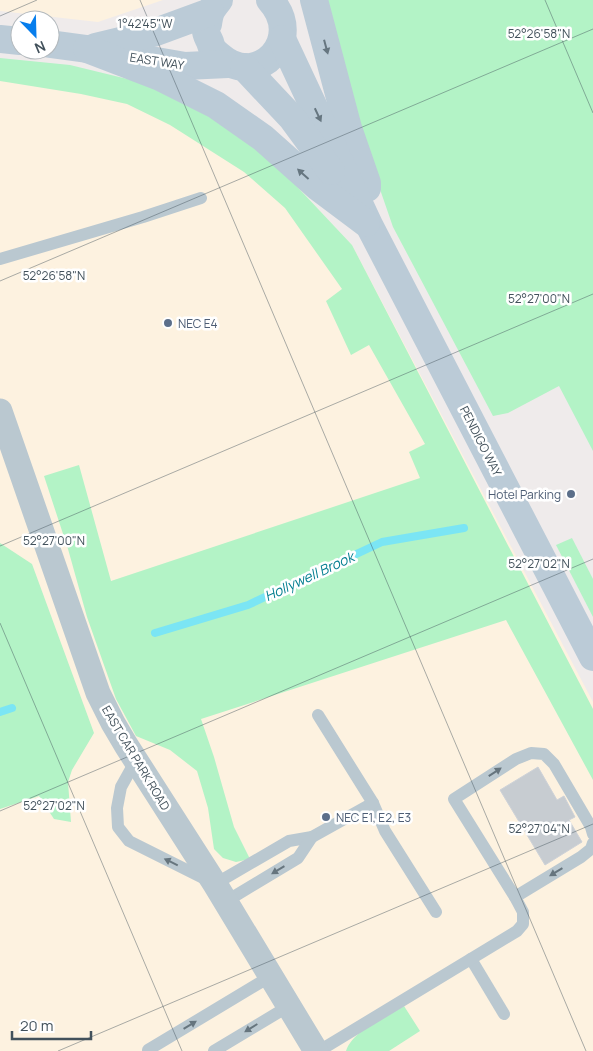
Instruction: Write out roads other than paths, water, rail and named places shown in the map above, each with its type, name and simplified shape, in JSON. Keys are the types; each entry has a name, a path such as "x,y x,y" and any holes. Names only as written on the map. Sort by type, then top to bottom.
{"street":[{"path":"314,0 348,128 367,183 370,225"},
{"name":"PENDIGO WAY","path":"275,3 283,23 282,39 370,225 593,657"},
{"name":"PENDIGO WAY","path":"215,6 206,31 212,51 236,66 292,118 370,225"},
{"name":"EAST WAY","path":"87,49 153,33 215,6"},
{"name":"EAST WAY","path":"60,45 185,66 256,66 268,60 277,50 282,39"},
{"path":"87,49 160,77 216,105 263,138 318,187 370,225"},
{"name":"EAST CAR PARK ROAD","path":"0,411 98,693 113,723 318,1051"}],"lane":[{"path":"0,259 201,198"},
{"path":"318,715 373,803 385,831 436,912"},
{"path":"318,1051 517,931 523,924 523,912 515,897 454,799 516,759 531,753 544,754 554,764 591,827 593,834"},
{"path":"136,760 121,787 117,808 118,826 128,841 220,893"},
{"path":"220,893 289,841 312,837 373,803"},
{"path":"220,893 298,858 312,837"},
{"path":"515,897 581,857 591,849 593,843"},
{"path":"471,959 504,1014"},
{"path":"149,1050 270,976"},
{"path":"214,1051 289,1006"}],"waterway":[{"name":"Hollywell Brook","path":"155,633 248,605 382,542 464,528"},
{"name":"Hollywell Brook","path":"0,712 12,708"}],"place":[{"name":"NEC E4","path":"168,323"},
{"name":"Hotel Parking","path":"571,494"},
{"name":"NEC E1, E2, E3","path":"326,817"}]}
